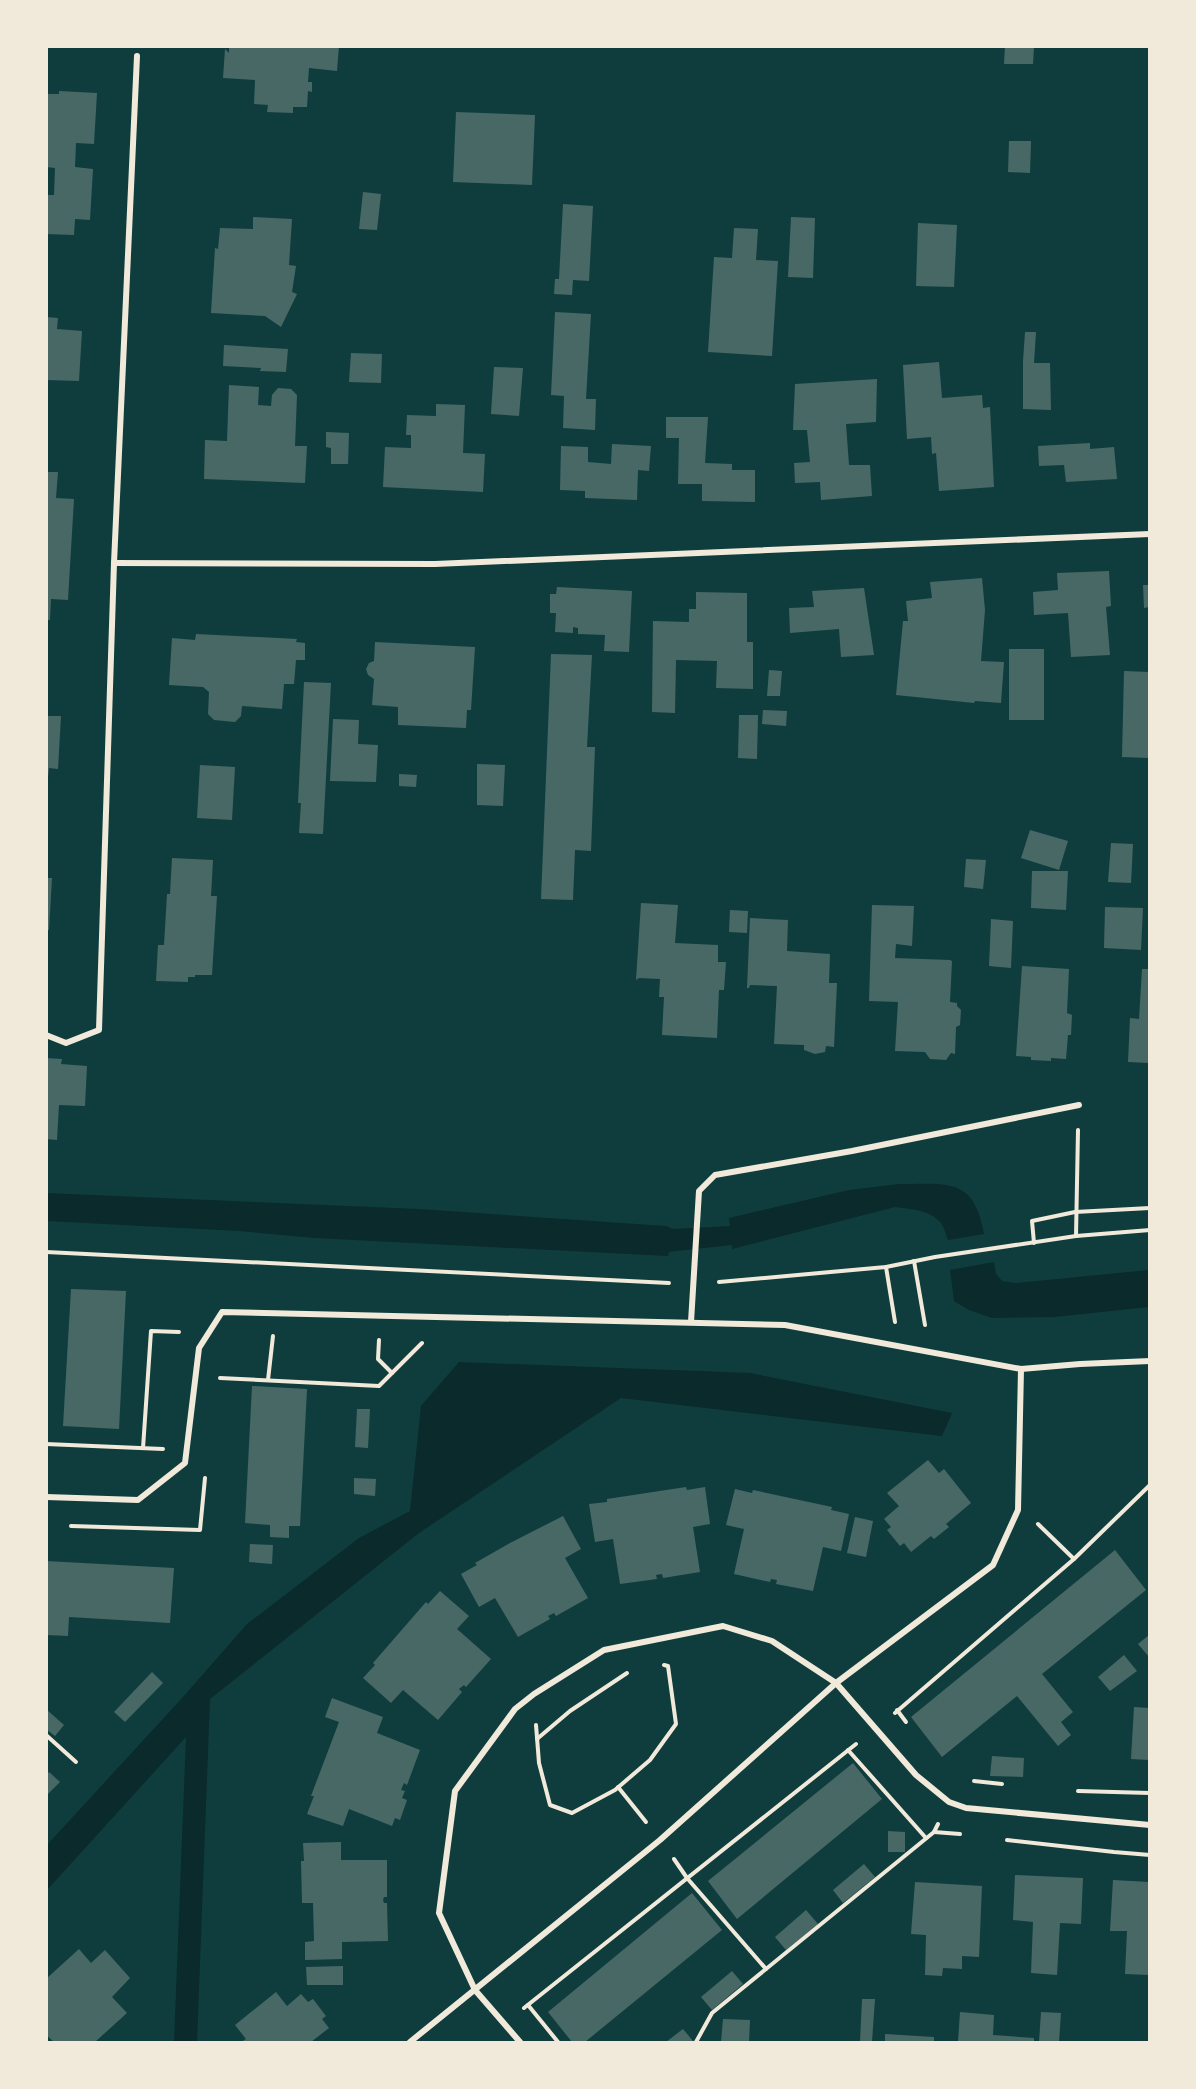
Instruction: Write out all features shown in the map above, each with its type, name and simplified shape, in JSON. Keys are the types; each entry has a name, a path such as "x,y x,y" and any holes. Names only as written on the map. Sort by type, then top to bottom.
{"street":[{"path":"46,1035 66,1043 99,1030 114,563 137,56"},
{"path":"114,563 435,564 1149,534"},
{"path":"691,1322 699,1191 715,1175 852,1151 1079,1105"},
{"path":"46,1497 138,1500 185,1463 199,1348 222,1312 785,1325 1021,1370 1080,1364 1149,1361"},
{"path":"410,2043 660,1840 836,1683 993,1565 1018,1510 1021,1370"},
{"path":"520,2043 475,1990 439,1913 455,1791 515,1709 534,1694 604,1650 723,1626 772,1641 836,1683 916,1775 949,1802 966,1808 1149,1825"}],"path":[{"path":"1076,1236 1079,1105"},
{"path":"1034,1243 1032,1221 1075,1212 1149,1208"},
{"path":"46,1252 693,1284 886,1268 996,1247 1076,1236 1149,1230"},
{"path":"914,1261 930,1352"},
{"path":"886,1268 899,1346"},
{"path":"268,1380 275,1313"},
{"path":"195,1377 379,1386 448,1317"},
{"path":"143,1448 151,1331 208,1332"},
{"path":"378,1359 392,1373"},
{"path":"46,1444 186,1450"},
{"path":"504,2024 876,1729 1074,1559 1149,1485"},
{"path":"1018,1505 1074,1559"},
{"path":"534,1694 539,1763 550,1805 572,1813 618,1787 650,1760 676,1724 668,1666 660,1663"},
{"path":"537,1739 570,1711 634,1669"},
{"path":"897,1710 911,1728"},
{"path":"46,1735 76,1762"},
{"path":"848,1750 926,1838"},
{"path":"963,1782 984,1781 1005,1784"},
{"path":"618,1787 660,1840"},
{"path":"1070,1790 1149,1793"},
{"path":"696,2043 712,2013 934,1832 949,1802"},
{"path":"934,1832 967,1835"},
{"path":"1000,1839 1149,1855"},
{"path":"687,1878 766,1969"},
{"path":"528,2005 558,2043"}],"water":[{"path":"899,1184 945,1185 966,1193 979,1215 984,1234 948,1240 944,1228 936,1218 919,1211 895,1207 732,1249 732,1245 676,1251 669,1252 668,1256 315,1238 239,1231 47,1221 46,1193 419,1209 666,1226 673,1229 730,1226 729,1218 849,1190"},
{"path":"994,1262 996,1274 1002,1281 1015,1283 1149,1270 1149,1307 1054,1317 992,1318 969,1310 954,1301 950,1270"},
{"path":"459,1362 750,1373 952,1413 942,1436 621,1398 419,1533 210,1699 197,2042 174,2042 186,1737 47,1890 47,1845 247,1624 359,1538 410,1511 421,1406"}],"building":[{"path":"229,46 339,46 337,71 309,68 308,82 312,82 312,92 308,91 307,107 293,107 293,113 267,112 268,105 254,104 255,80 223,78 225,49 229,53"},
{"path":"1005,46 1034,47 1033,64 1004,64"},
{"path":"59,91 97,93 94,144 76,143 75,167 93,169 90,220 75,219 74,235 46,234 46,195 54,195 55,168 46,167 46,94 59,94"},
{"path":"456,112 535,115 532,185 453,182"},
{"path":"1009,141 1031,141 1030,173 1008,172"},
{"path":"363,192 381,194 377,230 359,229"},
{"path":"563,204 593,206 589,281 573,280 572,295 554,294 555,279 559,279"},
{"path":"253,217 292,219 289,265 296,266 292,292 297,294 281,327 265,316 211,313 215,248 218,249 220,228 253,229"},
{"path":"791,217 815,218 813,278 788,277"},
{"path":"918,223 957,225 954,287 916,286"},
{"path":"734,228 758,229 756,260 778,261 772,356 708,352 714,257 732,258"},
{"path":"555,312 591,314 586,399 596,399 595,430 563,428 564,396 551,395"},
{"path":"46,317 58,318 57,329 82,331 79,381 46,380"},
{"path":"1025,332 1036,332 1034,363 1050,363 1051,410 1023,409"},
{"path":"224,345 288,349 286,372 223,366"},
{"path":"351,353 382,354 381,383 349,382"},
{"path":"939,362 942,398 982,395 983,408 990,407 994,487 939,491 936,453 932,454 931,437 907,439 903,365"},
{"path":"494,367 523,368 519,416 491,414"},
{"path":"877,379 876,422 846,424 849,465 870,465 872,496 821,500 820,482 795,483 794,463 810,462 807,430 793,430 795,384"},
{"path":"229,385 259,387 258,405 271,406 272,395 278,388 291,389 297,395 295,446 307,446 305,483 204,479 205,440 227,441"},
{"path":"436,404 465,405 463,453 485,454 483,492 383,487 385,447 411,448 411,435 406,435 407,415 436,416"},
{"path":"666,417 708,417 705,463 732,464 732,470 755,470 755,502 702,501 702,484 678,484 679,438 666,438"},
{"path":"326,432 349,433 348,464 331,464 331,448 326,447"},
{"path":"1090,443 1090,449 1114,447 1117,479 1066,482 1064,465 1039,466 1038,446"},
{"path":"612,444 651,446 649,471 638,470 637,500 585,498 585,491 560,490 561,446 588,447 588,462 611,464"},
{"path":"46,472 58,472 56,498 74,499 68,600 51,599 50,620 46,620"},
{"path":"1109,571 1111,606 1106,607 1110,655 1071,657 1068,613 1034,615 1033,592 1058,590 1057,573"},
{"path":"982,578 985,610 981,661 1004,662 1001,703 975,701 974,703 896,695 903,621 908,621 906,601 932,598 930,582"},
{"path":"1143,585 1149,585 1149,607 1144,608"},
{"path":"557,587 632,591 629,652 604,651 605,635 578,634 578,628 573,627 573,633 555,632 556,613 550,613 550,594 556,594"},
{"path":"864,588 874,655 841,657 839,629 790,633 789,608 814,607 812,591"},
{"path":"696,592 747,593 747,642 753,642 753,689 716,688 717,661 676,660 675,713 652,712 653,621 689,622 689,609 696,609"},
{"path":"196,634 297,639 296,642 305,643 305,660 296,660 294,684 284,684 282,709 242,706 241,716 235,722 214,720 208,714 209,692 203,687 169,685 172,638 195,640"},
{"path":"375,642 475,647 471,710 467,710 466,728 398,725 398,707 372,705 374,679 368,675 366,669 369,663 374,661"},
{"path":"1009,649 1044,649 1044,720 1009,720"},
{"path":"551,654 592,655 587,747 595,747 591,851 575,850 573,900 541,899"},
{"path":"769,670 782,671 780,696 767,696"},
{"path":"1124,671 1149,672 1149,758 1122,757"},
{"path":"304,682 331,683 323,834 299,833 301,803 298,803"},
{"path":"763,710 787,711 786,726 762,724"},
{"path":"739,715 758,715 757,759 738,758"},
{"path":"46,716 61,716 58,769 49,768 48,777 46,777"},
{"path":"333,719 359,720 358,744 378,745 376,782 330,781"},
{"path":"477,764 505,765 503,806 477,805"},
{"path":"200,765 235,767 232,820 197,818"},
{"path":"399,774 417,775 416,787 399,786"},
{"path":"1030,830 1068,841 1059,870 1021,858"},
{"path":"1111,843 1133,844 1131,883 1108,882"},
{"path":"172,858 213,860 211,896 217,896 212,975 188,977 188,982 156,981 158,945 164,945"},
{"path":"966,859 986,860 983,889 964,887"},
{"path":"1032,871 1068,871 1066,910 1031,908"},
{"path":"46,878 52,878 49,930 46,930"},
{"path":"641,903 678,905 675,943 718,945 718,962 726,962 724,990 719,990 717,1038 662,1035 664,997 659,997 660,979 639,978 636,980"},
{"path":"872,905 914,906 912,946 896,944 895,958 952,961 950,1002 957,1003 961,1010 960,1025 956,1027 955,1054 951,1053 946,1060 930,1059 925,1052 895,1051 898,1002 869,1001"},
{"path":"1105,907 1143,908 1141,950 1104,948"},
{"path":"730,910 748,911 747,933 729,932"},
{"path":"750,918 788,920 787,951 830,954 829,983 837,983 834,1047 826,1046 825,1052 815,1054 804,1050 804,1045 774,1044 777,986 750,985 747,988"},
{"path":"991,919 1013,921 1011,968 989,966"},
{"path":"1022,966 1069,969 1067,1013 1072,1015 1066,1059 1031,1060 1031,1057 1016,1056"},
{"path":"1142,969 1149,969 1149,1063 1128,1062 1130,1018 1139,1019"},
{"path":"46,1058 62,1059 61,1064 87,1066 85,1106 59,1105 57,1140 46,1139"},
{"path":"71,1289 126,1291 119,1429 63,1426"},
{"path":"252,1386 307,1389 300,1526 289,1526 289,1538 270,1537 270,1525 245,1523"},
{"path":"357,1409 370,1409 368,1448 355,1447"},
{"path":"928,1460 939,1473 944,1469 971,1503 946,1524 949,1527 934,1539 931,1536 911,1552 904,1543 900,1546 887,1530 891,1527 884,1519 899,1506 887,1493"},
{"path":"354,1478 376,1479 375,1496 354,1494"},
{"path":"686,1487 687,1490 705,1487 710,1524 693,1527 700,1572 663,1578 662,1574 656,1575 657,1579 620,1584 613,1539 595,1542 589,1504 607,1502 607,1499"},
{"path":"735,1489 752,1493 753,1490 832,1507 831,1510 849,1514 841,1551 823,1547 813,1591 776,1584 777,1580 771,1579 770,1582 734,1574 744,1529 726,1525"},
{"path":"563,1516 581,1549 565,1558 588,1598 556,1616 554,1613 548,1616 550,1619 518,1637 495,1598 479,1607 461,1574 477,1565 475,1563 510,1543"},
{"path":"855,1517 873,1521 866,1557 847,1553"},
{"path":"250,1544 273,1545 272,1564 249,1562"},
{"path":"1115,1550 1146,1590 1042,1674 1073,1712 1061,1722 1071,1735 1058,1746 1017,1696 942,1757 911,1717"},
{"path":"46,1561 174,1568 170,1623 69,1617 68,1636 46,1635"},
{"path":"440,1591 469,1616 457,1629 491,1659 466,1687 464,1685 459,1689 462,1692 438,1720 403,1690 391,1703 363,1678 375,1665 373,1663 426,1602 428,1604"},
{"path":"1149,1635 1149,1657 1138,1644"},
{"path":"1124,1655 1137,1671 1110,1691 1098,1677"},
{"path":"152,1672 163,1683 125,1722 114,1712"},
{"path":"332,1698 383,1717 377,1733 420,1750 407,1785 404,1783 401,1790 405,1791 402,1798 407,1800 400,1820 395,1818 392,1826 349,1809 343,1826 307,1814 314,1796 311,1796 339,1722 325,1717"},
{"path":"1134,1707 1149,1708 1149,1760 1131,1759"},
{"path":"46,1709 64,1725 55,1736 46,1729"},
{"path":"992,1756 1024,1758 1023,1777 990,1776"},
{"path":"853,1763 882,1799 737,1919 708,1881"},
{"path":"49,1772 60,1782 46,1796 46,1775"},
{"path":"888,1831 905,1832 905,1852 888,1852"},
{"path":"341,1842 341,1860 387,1860 387,1897 383,1900 387,1903 388,1941 342,1942 342,1959 305,1960 305,1942 314,1941 313,1903 302,1903 303,1843"},
{"path":"864,1864 875,1877 843,1903 833,1890"},
{"path":"1015,1875 1083,1878 1081,1924 1060,1923 1057,1975 1031,1973 1033,1922 1013,1920"},
{"path":"1113,1880 1149,1882 1149,1975 1125,1974 1127,1931 1110,1931"},
{"path":"915,1882 982,1886 979,1957 962,1956 962,1969 943,1968 942,1976 925,1975 926,1935 911,1934"},
{"path":"692,1893 722,1930 585,2042 572,2042 548,2012"},
{"path":"806,1910 818,1924 786,1950 775,1937"},
{"path":"79,1949 91,1963 105,1950 130,1978 112,1997 127,2013 95,2042 54,2042 46,2035 46,1979"},
{"path":"343,1966 343,1985 307,1985 306,1967"},
{"path":"732,1971 743,1984 712,2010 701,1997"},
{"path":"276,1992 287,2006 301,1994 308,2002 313,1999 326,2016 322,2019 329,2028 311,2042 241,2042 246,2039 235,2025"},
{"path":"862,1999 875,1999 872,2042 860,2042"},
{"path":"960,2012 994,2015 993,2035 1034,2038 1034,2042 958,2042"},
{"path":"1041,2012 1061,2013 1059,2042 1039,2042"},
{"path":"723,2019 750,2020 749,2042 721,2042"},
{"path":"683,2029 693,2041 666,2042"},
{"path":"885,2034 934,2037 934,2042 885,2042"}]}
